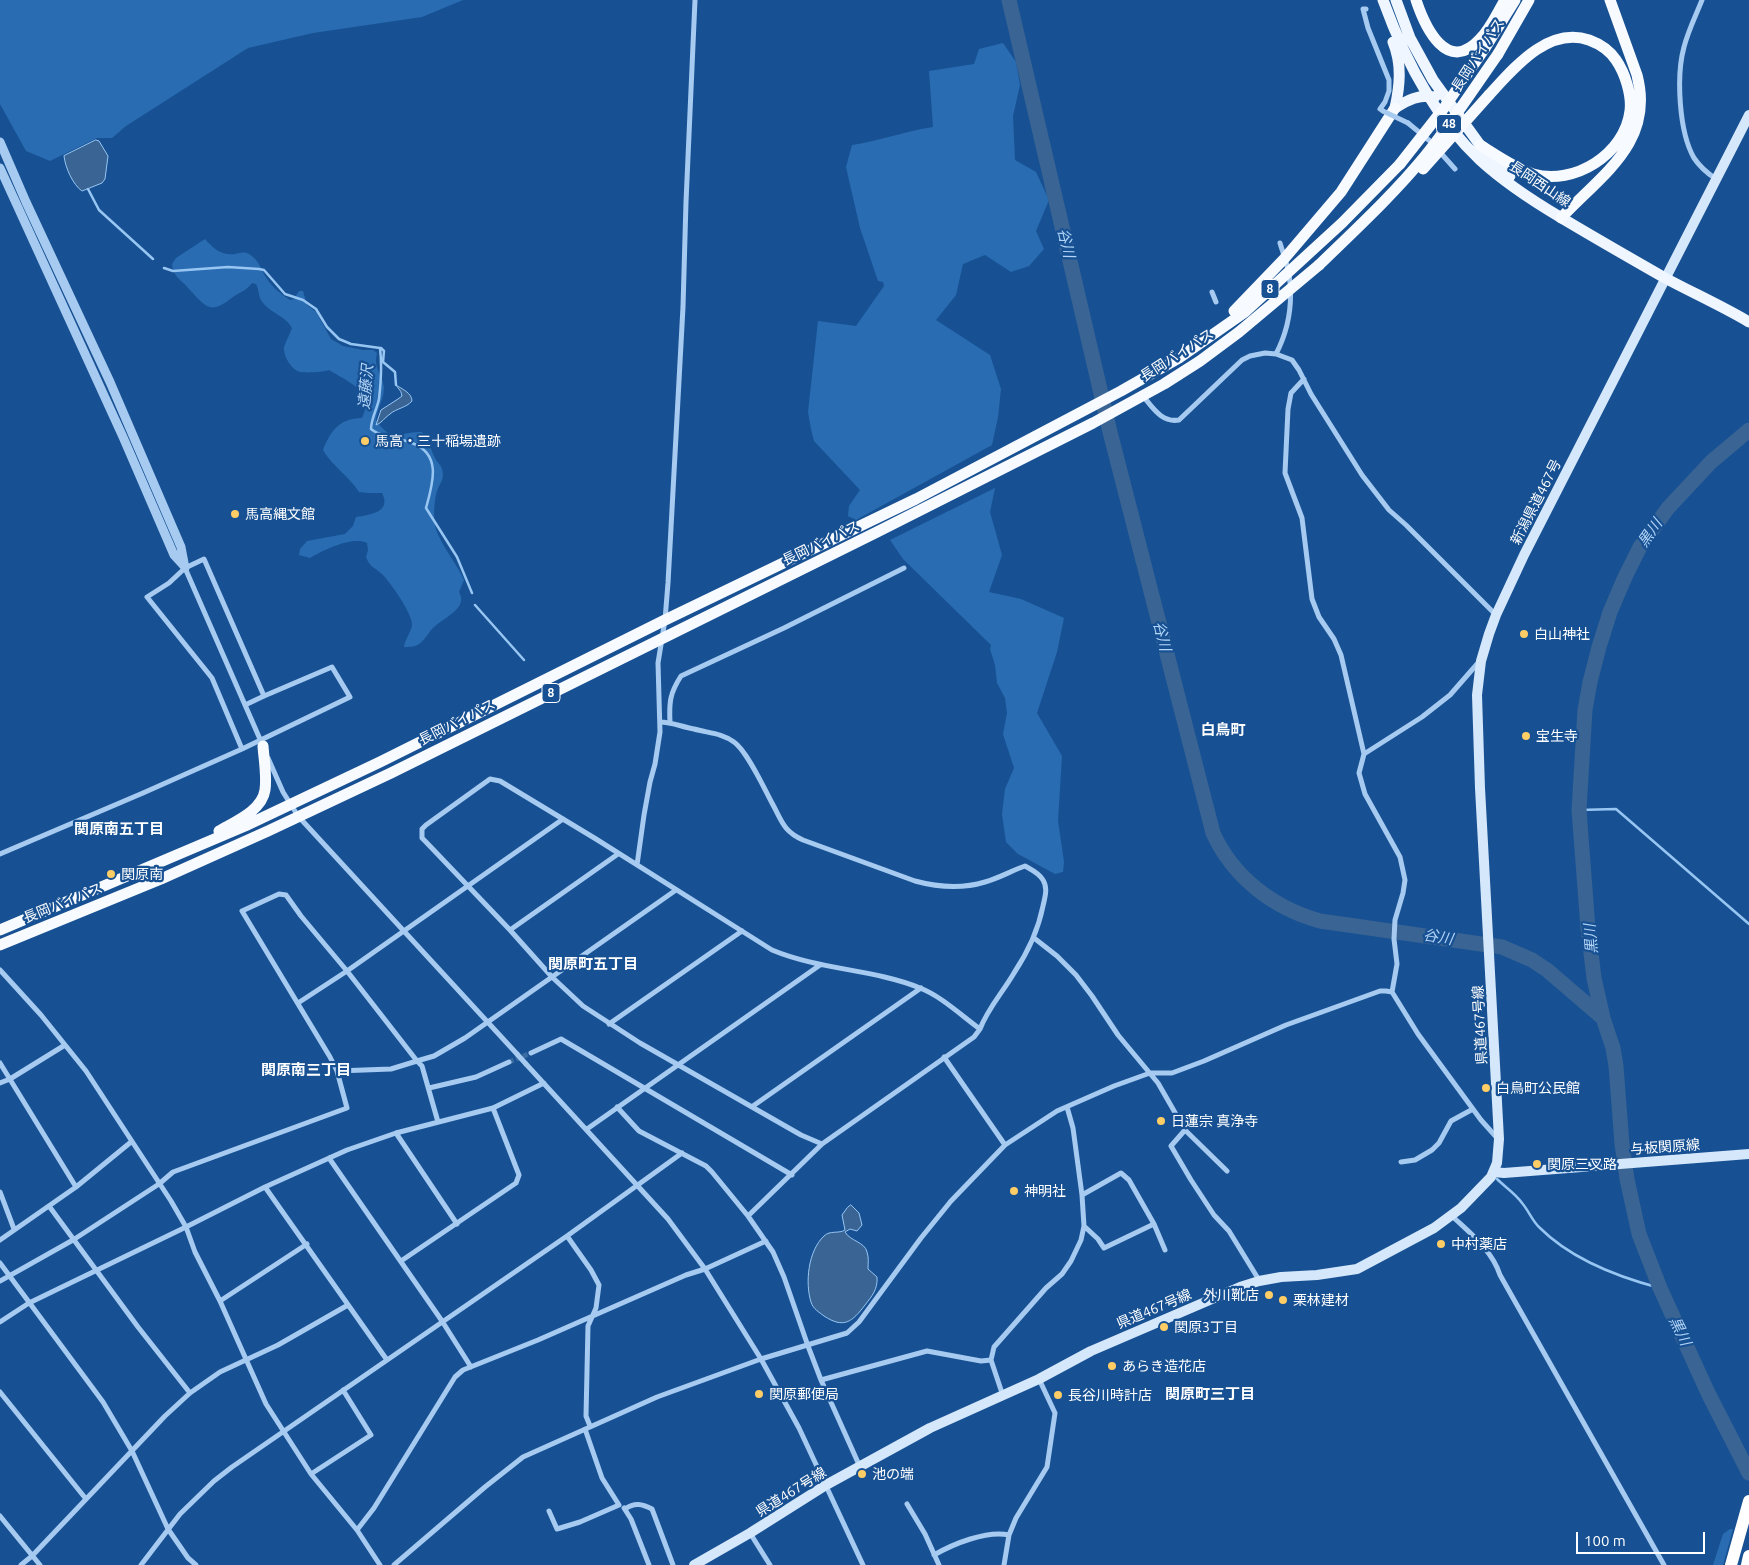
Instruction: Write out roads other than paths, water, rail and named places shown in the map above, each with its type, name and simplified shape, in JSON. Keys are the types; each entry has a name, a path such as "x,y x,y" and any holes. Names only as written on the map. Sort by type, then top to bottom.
{"highway":[{"path":"1416,0 1434,39 1448,49 1459,51 1471,47 1480,40 1487,32 1505,0"},
{"name":"長岡バイパス","path":"0,930 246,826 380,762 665,620 916,499 1121,391 1179,358 1245,312 1342,223 1400,164 1444,108 1485,48 1514,0"},
{"name":"長岡バイパス","path":"0,945 127,894 268,831 390,773 1093,423 1128,404 1141,393 1200,361 1239,332 1319,265 1381,204 1424,157 1498,54 1529,0"},
{"path":"1558,216 1603,176 1622,155 1633,138 1641,113 1640,88 1637,75 1610,0"},
{"path":"1319,265 1346,244 1414,179 1489,95 1534,50 1556,40 1574,37 1596,43 1615,58 1624,74 1630,98 1630,111 1620,138 1607,154 1588,167 1570,175 1549,177 1533,174 1506,161 1480,145"},
{"path":"1179,358 1241,305 1284,259 1340,192 1395,108"},
{"path":"185,852 248,813 260,802 266,789 262,743"},
{"path":"1731,1565 1749,1501"},
{"path":"1747,1565 1749,1556"}],"main road":[{"path":"1375,0 1400,68 1395,108"},
{"name":"長岡西山線","path":"1383,0 1399,42 1436,107 1458,136 1480,160 1522,193 1558,216 1666,278 1749,322"},
{"name":"48","path":"1396,0 1410,38 1421,60 1433,80 1480,145 1521,186 1558,216"},
{"path":"1395,108 1413,98 1430,96 1435,97 1455,110"},
{"name":"新潟県道467号","path":"1488,934 1477,695 1481,661 1496,615 1524,555 1749,115"},
{"name":"県道467号線","path":"694,1565 750,1533 826,1485 930,1428 1039,1379 1091,1351 1240,1287 1260,1281 1357,1269 1434,1228 1452,1216 1474,1196 1494,1172 1497,1163 1499,1139 1488,934"},
{"name":"与板関原線","path":"1494,1172 1504,1173 1749,1154"}],"street":[{"path":"637,865 644,815 655,764 660,722 658,663 665,620 683,307 695,0"},
{"path":"1702,0 1684,45 1680,65 1680,92 1683,122 1689,148 1700,167 1716,179"},
{"path":"1366,9 1363,9 1368,28 1389,80 1388,92 1380,110 1408,123 1431,142 1455,169"},
{"path":"0,142 110,382 182,547 185,568 290,804 298,816 668,1219 705,1270 761,1359 799,1428 863,1565"},
{"path":"0,168 123,437 174,555 185,568"},
{"path":"1276,354 1287,327 1290,307 1289,273 1280,243"},
{"path":"1212,292 1216,302"},
{"path":"1141,393 1162,418 1169,421 1179,420 1242,360 1261,354 1276,354 1292,360 1362,475 1389,510 1406,524 1496,615"},
{"path":"1304,379 1292,393 1288,409 1285,472 1302,518 1312,599 1319,617 1334,639 1341,655 1364,754 1360,773 1365,794 1400,857 1403,866 1403,893 1394,920 1396,964 1392,992 1418,1034 1473,1108 1499,1139"},
{"path":"242,749 212,678 147,597 169,583 185,568 204,559 264,696"},
{"path":"670,722 669,705 672,689 681,676 784,628 904,568"},
{"path":"1364,754 1422,717 1450,695 1481,661"},
{"path":"0,854 94,815 242,749 262,743 350,697 332,666 246,706"},
{"path":"660,722 670,722 721,735 735,742 748,760 783,826 794,836 803,840 915,881 934,886 972,885 1025,866 1036,872 1043,880 1046,888 1039,926 1034,938 1014,973 985,1015 980,1029 974,1038 944,1057 822,1144 748,1216"},
{"path":"822,1144 679,1065 608,1024 582,1006 422,838 422,830 486,781 494,779 500,781 772,950 820,965 865,973 921,988 933,994 980,1029"},
{"path":"298,1003 348,971 563,820"},
{"path":"510,930 618,854"},
{"path":"337,1071 391,1069 434,1056 449,1048 676,890"},
{"path":"0,1281 73,1240 174,1172 346,1108 337,1071 242,911 279,894 286,895 301,916 348,971 416,1061 422,1066 438,1122"},
{"path":"608,1024 742,931"},
{"path":"1034,938 1057,956 1076,975 1118,1035 1158,1083 1185,1130 1227,1171"},
{"path":"587,1129 820,965"},
{"path":"0,970 66,1045 86,1071 158,1184 171,1201 186,1228 195,1252 220,1301 266,1404 311,1474 357,1530 380,1565"},
{"path":"753,1106 921,988"},
{"path":"394,1565 523,1457 692,1383 761,1359 847,1333 854,1327 921,1238 952,1201 1005,1145 1057,1111 1114,1086 1150,1073 1172,1073 1286,1025 1380,991 1392,992"},
{"path":"531,1053 561,1040 792,1175"},
{"path":"0,1083 10,1079 66,1045"},
{"path":"944,1057 1005,1145"},
{"path":"429,1088 476,1077 509,1062"},
{"path":"0,1063 76,1187"},
{"path":"0,1322 29,1303 96,1269 186,1228 265,1187 329,1158 367,1142 396,1133 493,1108 544,1084"},
{"path":"617,1107 639,1131 670,1149 682,1153 706,1166 748,1216 766,1241 784,1276 821,1380 860,1467"},
{"path":"1003,1396 991,1360 994,1347 1066,1267 1081,1240 1084,1226 1082,1195 1073,1128 1067,1107"},
{"path":"401,1261 518,1180 519,1175 493,1108"},
{"path":"1401,1162 1415,1160 1432,1150 1439,1143 1451,1121 1473,1108"},
{"path":"1185,1130 1171,1146 1214,1215 1229,1231 1260,1281"},
{"path":"396,1133 457,1224"},
{"path":"0,1240 76,1187 131,1142"},
{"path":"141,1565 180,1514 214,1481 567,1236 682,1153"},
{"path":"329,1158 442,1321 471,1367"},
{"path":"1082,1195 1121,1173 1129,1180 1154,1224 1165,1250"},
{"path":"265,1187 387,1360"},
{"path":"0,1192 14,1229"},
{"path":"49,1206 138,1327 190,1393"},
{"path":"1452,1216 1484,1247 1497,1265 1500,1275 1664,1565"},
{"path":"1084,1226 1098,1239 1104,1248 1154,1224"},
{"path":"567,1236 596,1278 598,1285 598,1299 588,1326 587,1428 602,1478 619,1505 625,1509 649,1565"},
{"path":"357,1530 374,1508 455,1377 463,1370 686,1275 705,1270 766,1241"},
{"path":"220,1301 307,1244"},
{"path":"0,1263 103,1402 132,1451 168,1529 188,1558 196,1565"},
{"path":"21,1565 32,1556 190,1393 220,1372 278,1344 348,1305"},
{"path":"821,1380 927,1351 982,1361 991,1360"},
{"path":"1004,1565 1009,1534 1016,1518 1047,1467 1050,1458 1055,1413 1039,1379"},
{"path":"311,1474 372,1435 343,1390"},
{"path":"0,1392 86,1500"},
{"path":"625,1509 631,1505 642,1504 652,1509 673,1565"},
{"path":"907,1504 925,1534 939,1565"},
{"path":"549,1511 557,1529 580,1522 619,1505"},
{"path":"0,1516 40,1565"},
{"path":"750,1533 770,1565"},
{"path":"934,1555 953,1544 993,1534 1009,1534"}],"waterway":[{"name":"谷川","path":"1009,0 1110,432 1213,833 1221,849 1243,877 1256,889 1286,908 1320,921 1502,947 1532,960 1547,970 1603,1018"},
{"name":"遠藤沢","path":"88,189 99,210 153,259"},
{"name":"遠藤沢","path":"164,268 173,271 228,267 264,270 285,294 303,300 316,309 327,327 339,339 351,344 380,348 379,399 371,429 381,435 412,443 422,448 428,454 433,470 433,479 426,508 457,557 472,593"},
{"path":"381,348 384,351 383,362 395,372 396,385"},
{"name":"黒川","path":"1749,430 1711,462 1668,508 1640,547 1625,577 1610,612 1590,682 1585,710 1579,810 1588,928 1594,978 1603,1018 1613,1048 1622,1144 1627,1179 1639,1234 1660,1288 1709,1395 1749,1473"},
{"name":"遠藤沢","path":"475,605 524,660"},
{"path":"1579,810 1616,809 1749,924"},
{"path":"1497,1179 1520,1200 1537,1225 1566,1249 1596,1266 1660,1288"}],"tunnel":[{"path":"509,1062 531,1053"}],"place":[{"name":"馬高・三十稲場遺跡","path":"365,441"},
{"name":"馬高縄文館","path":"235,514"},
{"name":"白山神社","path":"1524,634"},
{"name":"宝生寺","path":"1526,736"},
{"name":"関原南","path":"111,874"},
{"name":"白鳥町公民館","path":"1486,1088"},
{"name":"日蓮宗 真浄寺","path":"1161,1121"},
{"name":"関原三叉路","path":"1537,1164"},
{"name":"神明社","path":"1014,1191"},
{"name":"中村薬店","path":"1441,1244"},
{"name":"外川靴店","path":"1269,1295"},
{"name":"栗林建材","path":"1283,1300"},
{"name":"関原3丁目","path":"1164,1327"},
{"name":"あらき造花店","path":"1112,1366"},
{"name":"関原郵便局","path":"759,1394"},
{"name":"長谷川時計店","path":"1058,1395"},
{"name":"池の端","path":"862,1474"}],"district":[{"name":"白鳥町","path":"1223,730"},
{"name":"関原南五丁目","path":"119,829"},
{"name":"関原町五丁目","path":"593,964"},
{"name":"関原南三丁目","path":"306,1070"},
{"name":"関原町三丁目","path":"1210,1394"}]}
